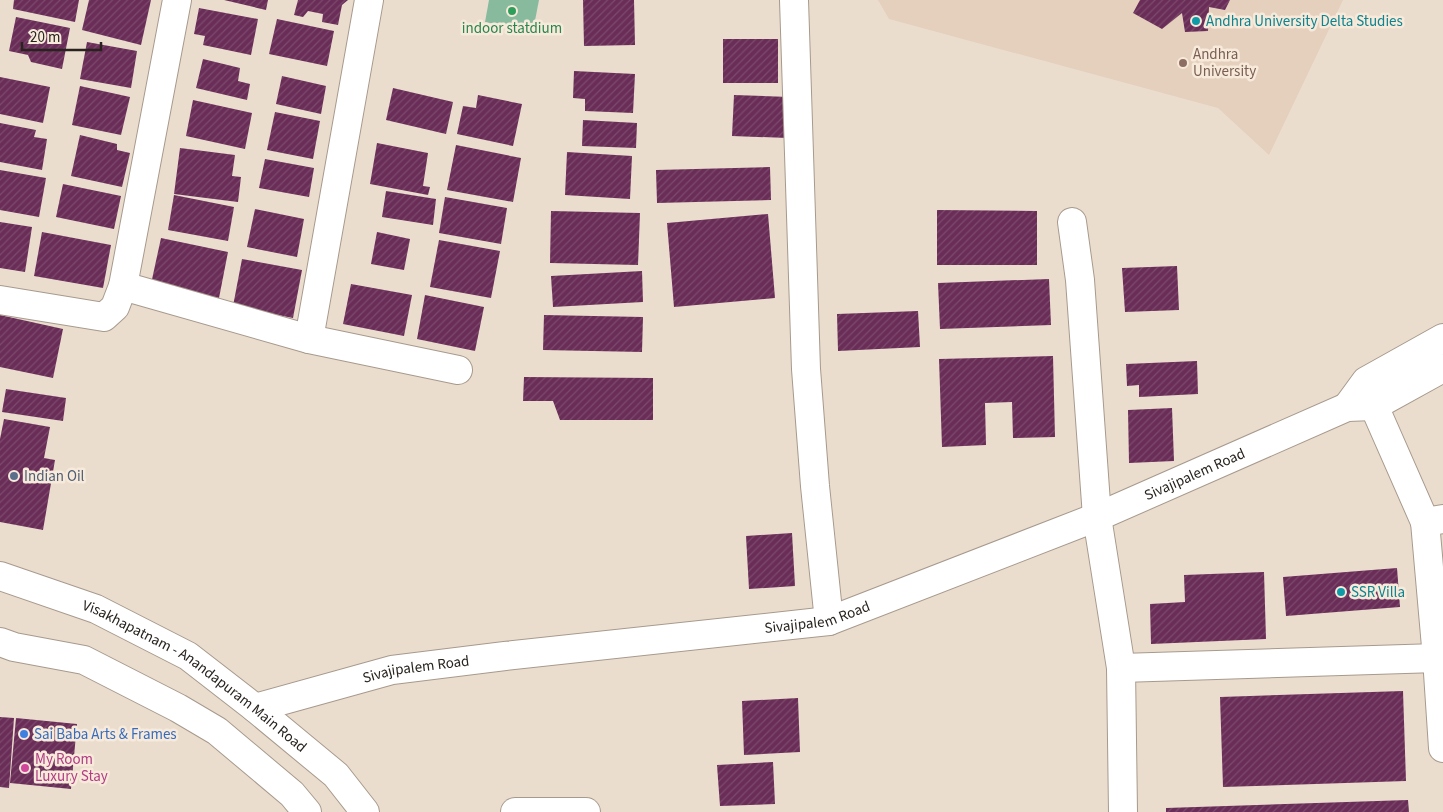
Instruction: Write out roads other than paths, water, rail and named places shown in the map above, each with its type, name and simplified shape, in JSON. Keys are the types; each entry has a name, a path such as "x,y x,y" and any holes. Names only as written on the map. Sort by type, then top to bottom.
{"street":[{"path":"0,300 104,317 115,306 123,286 177,0"},
{"path":"309,339 369,0"},
{"path":"794,0 806,368 814,486 829,621"},
{"path":"1072,222 1080,280 1097,517 1120,668 1123,812"},
{"path":"123,286 309,339 458,370"},
{"name":"Sivajipalem Road","path":"1347,406 1366,381 1443,338"},
{"name":"Sivajipalem Road","path":"256,708 392,670 829,621 1097,517 1347,406 1374,406 1443,368"},
{"path":"1374,406 1434,520 1437,658 1443,748"},
{"name":"Visakhapatnam - Anandapuram Main Road","path":"0,576 96,609 188,656 256,708 336,775 365,812"},
{"name":"Visakhapatnam - Anandapuram Main Road","path":"5,645 84,660 217,730 292,794 307,812"},
{"path":"1120,668 1437,658"},
{"path":"514,812 586,812"}],"place":[{"name":"indoor statdium","path":"512,11"},
{"name":"Andhra University Delta Studies","path":"1196,21"},
{"name":"Andhra University","path":"1183,63"},
{"name":"Indian Oil","path":"14,476"},
{"name":"SSR Villa","path":"1341,592"},
{"name":"Sai Baba Arts & Frames","path":"24,734"},
{"name":"My Room Luxury Stay","path":"25,768"}]}
